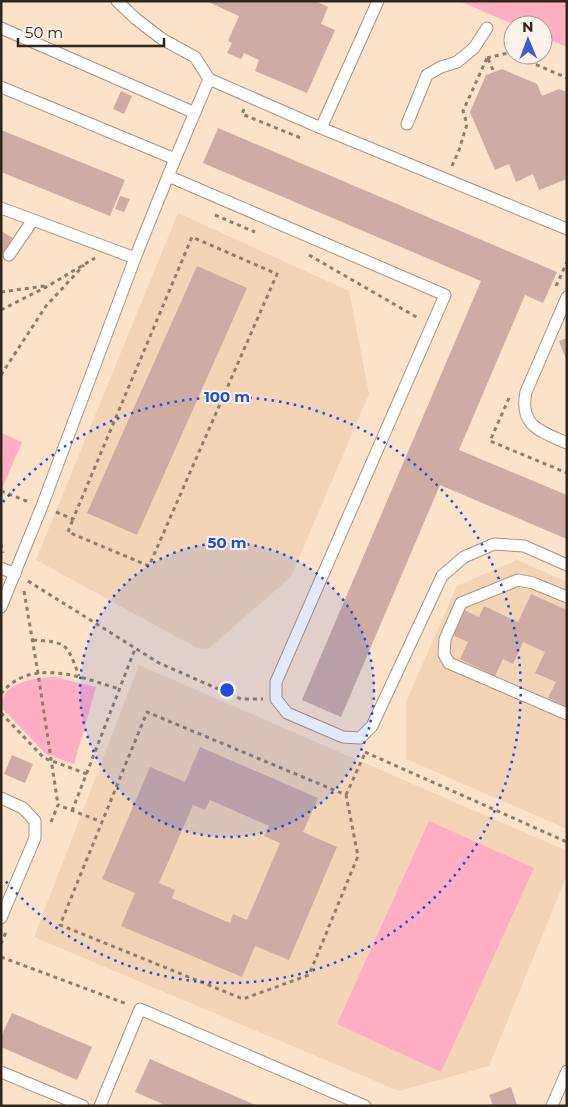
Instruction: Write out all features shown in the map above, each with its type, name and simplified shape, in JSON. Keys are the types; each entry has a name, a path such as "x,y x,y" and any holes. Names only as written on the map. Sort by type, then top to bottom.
{"lane":[{"path":"117,1 162,39 195,57 209,79 321,128 567,229"},
{"path":"321,128 378,1"},
{"path":"1,28 194,113"},
{"path":"407,124 427,75 441,67 457,62 474,48 487,28"},
{"path":"1,607 48,492 135,258 209,79"},
{"path":"1,87 175,160"},
{"path":"168,176 445,295 276,682 276,699 287,713 342,737 360,738 372,726 442,576 464,557 494,544 524,546 567,565"},
{"path":"1,208 135,258"},
{"path":"8,254 33,220"},
{"path":"567,297 526,392 523,406 529,421 540,431 567,443"},
{"path":"1,568 15,574"},
{"path":"567,597 534,583 518,580 461,603 445,639 444,654 449,663 567,714"},
{"path":"1,798 23,808 35,821 35,838 1,918"},
{"path":"100,1106 140,1009 365,1106"},
{"path":"552,1106 567,1071"},
{"path":"1,1072 83,1106"}],"path":[{"path":"488,58 503,54"},
{"path":"488,58 494,72"},
{"path":"446,179 460,150 467,124 463,111 488,58"},
{"path":"536,65 567,78"},
{"path":"214,214 262,235"},
{"path":"192,237 277,274 149,566 68,532 73,519 192,237"},
{"path":"1,310 48,286 111,248"},
{"path":"304,252 431,326"},
{"path":"1,375 46,306 84,265"},
{"path":"1,292 48,286"},
{"path":"56,512 73,519"},
{"path":"15,574 159,663 241,699 276,699"},
{"path":"24,591 58,805"},
{"path":"33,640 53,641 64,645 71,654 79,677"},
{"path":"72,811 135,649"},
{"path":"1,694 4,689 18,679 38,673 57,672 120,689"},
{"path":"346,794 147,712 60,925 243,999 308,975 358,856 346,794 365,753 360,738"},
{"path":"1,713 44,758 87,774"},
{"path":"365,753 567,842"},
{"path":"85,816 102,822"},
{"path":"1,956 140,1009"}],"shaded area":[{"path":"459,1 567,1 567,47 553,41 553,15 503,15 503,20"},
{"path":"178,213 349,291 369,394 291,577 208,649 197,648 36,560"},
{"path":"1,433 22,442 1,491"},
{"path":"517,560 567,582 567,829 406,759 406,702 457,586"},
{"path":"139,665 567,851 567,875 489,1066 399,1091 34,937"},
{"path":"54,677 96,687 74,764 46,754 1,707 2,699 7,692 20,683"},
{"path":"429,821 534,868 441,1072 337,1024"}],"building":[{"path":"206,1 315,1 328,7 321,24 335,30 307,93 255,71 259,60 244,53 241,59 227,53 232,43 228,41 239,16"},
{"path":"502,69 537,84 542,96 559,89 567,92 567,179 539,190 533,174 516,182 509,164 495,170 470,112 486,75"},
{"path":"121,91 132,96 124,114 113,109"},
{"path":"218,128 557,272 543,303 525,295 459,450 567,495 567,539 440,485 341,717 302,700 481,281 203,163"},
{"path":"1,130 125,180 110,216 1,172"},
{"path":"120,196 130,199 124,212 115,209"},
{"path":"1,231 13,238 1,256"},
{"path":"197,266 247,288 137,535 87,513"},
{"path":"567,338 567,362 559,341"},
{"path":"531,594 567,610 567,707 548,698 556,682 535,673 545,652 523,642 513,664 503,659 495,676 460,659 468,642 452,635 464,610 479,617 484,606 518,622"},
{"path":"200,747 318,798 303,832 337,847 289,960 255,946 242,977 121,926 135,893 102,879 150,767 185,782","holes":["210,800 269,826 264,836 280,843 247,920 233,914 230,923 172,898 175,890 159,883 193,805 205,810"]},
{"path":"12,755 33,764 25,783 4,774"},
{"path":"12,1013 92,1047 77,1080 1,1047 1,1037"},
{"path":"150,1059 258,1106 167,1106 135,1092"},
{"path":"511,1087 517,1105 493,1106 489,1095"}]}
